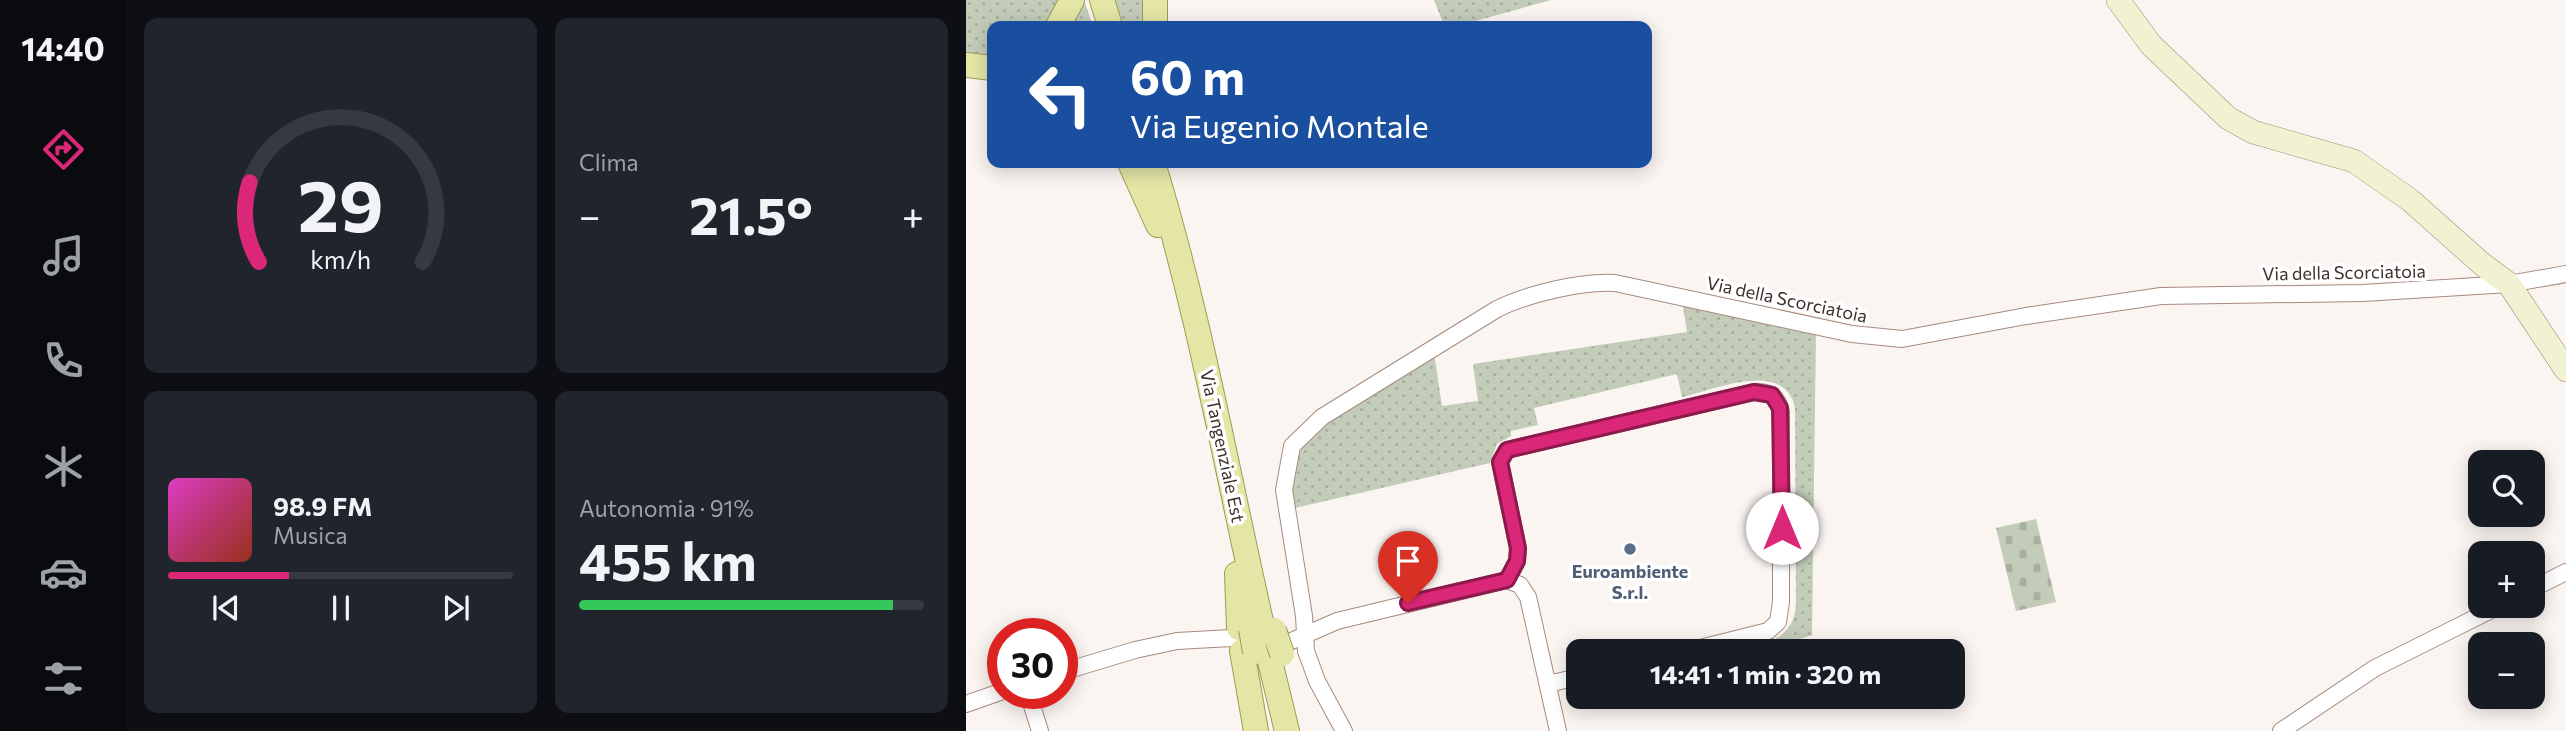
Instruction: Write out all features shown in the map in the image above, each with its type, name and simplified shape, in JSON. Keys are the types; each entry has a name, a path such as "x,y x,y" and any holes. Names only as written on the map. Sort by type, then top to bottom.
{"main road":[{"path":"1061,21 1072,0"},
{"path":"1094,0 1100,21"},
{"path":"1102,0 1108,21"},
{"path":"1155,0 1155,21"},
{"path":"966,65 987,67"},
{"path":"1133,168 1165,222"},
{"name":"Via Tangenziale Est","path":"1145,168 1165,222"},
{"name":"Via Tangenziale Est","path":"1154,168 1193,370 1243,573"},
{"path":"1165,222 1166,168"},
{"path":"1243,573 1259,641 1287,731"},
{"path":"1243,573 1259,641 1272,731"},
{"path":"1256,731 1259,641"},
{"path":"1259,641 1303,731"}],"street":[{"path":"2118,0 2151,45 2222,114 2253,132 2329,151 2365,167 2410,200 2482,264 2509,284 2566,370"},
{"name":"Via della Scorciatoia","path":"1344,731 1310,666 1284,490 1292,446 1322,417 1497,309 1519,299 1586,285 1615,283 1852,334 1902,339 2026,316 2161,296 2363,293 2509,284 2566,274"},
{"path":"1507,580 1517,561 1518,548 1500,462 1507,450 1762,391 1772,395 1778,402 1781,422 1781,610 1776,626 1768,631 1736,639"},
{"path":"2545,582 2566,572"},
{"path":"1078,667 1160,644 1231,638 1287,643 1337,621 1507,580 1517,582 1528,597 1558,731"},
{"path":"2281,731 2375,668 2475,618"},
{"path":"1548,684 1566,680"},
{"path":"966,704 987,697"},
{"path":"1033,709 1040,731"}],"green space":[{"path":"966,0 1065,0 1054,21 987,21 987,56 966,53"},
{"path":"1078,0 1084,0 1091,21 1068,21"},
{"path":"1113,0 1149,0 1150,21 1119,21"},
{"path":"1434,0 1551,0 1476,21 1442,21"},
{"path":"1682,300 1816,329 1812,635 1799,639 1775,639 1790,626 1796,604 1795,408 1789,393 1778,384 1747,381 1682,397 1677,374 1534,408 1538,425 1511,431 1511,436 1497,444 1490,463 1295,508 1292,505 1290,493 1296,458 1314,430 1434,353 1442,406 1478,401 1473,364 1687,332"},
{"path":"2036,519 2056,602 2016,611 1996,528"}],"place":[{"name":"Euroambiente S.r.l.","path":"1630,549"}],"route":[{"path":"1408,603 1507,580 1517,561 1518,548 1500,462 1507,450 1754,392 1762,391 1772,395 1780,408 1782,528"}]}
